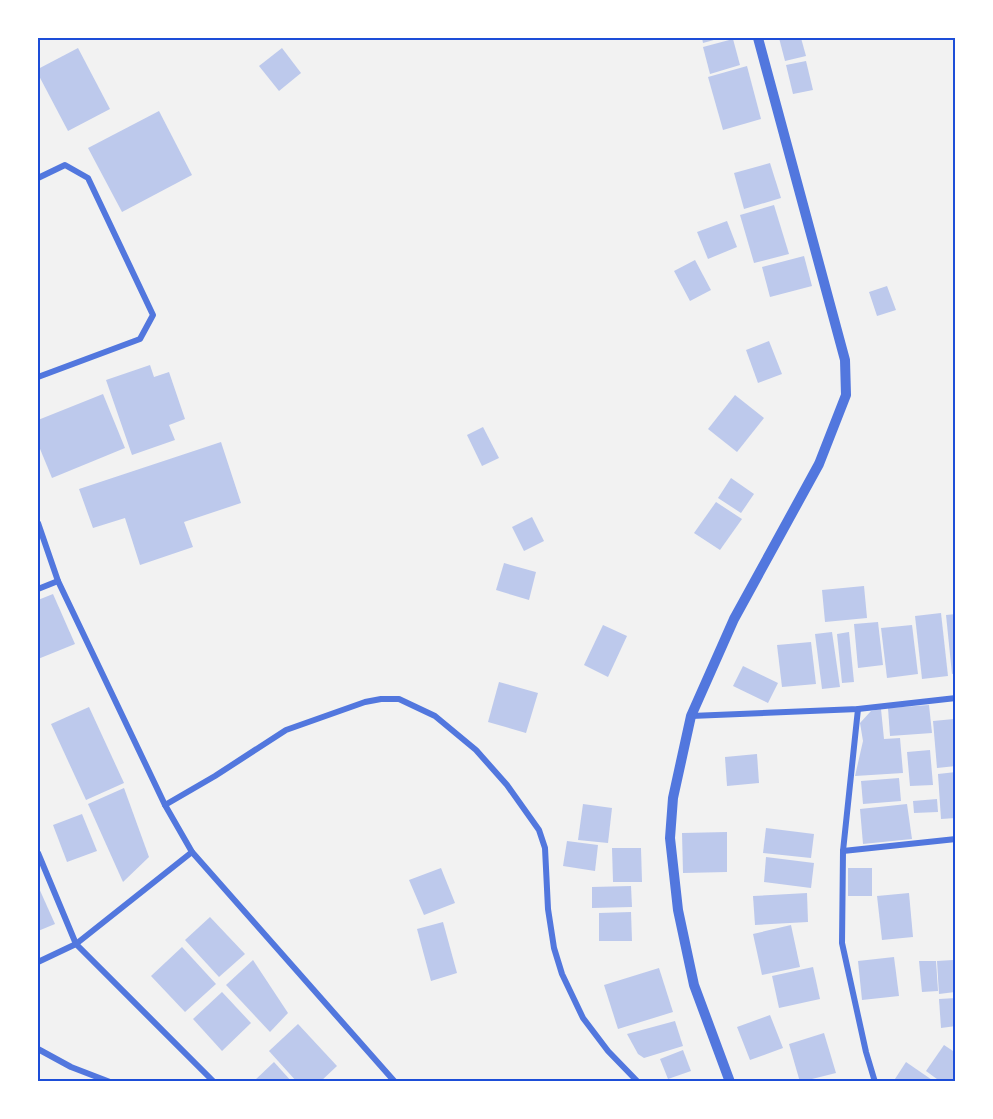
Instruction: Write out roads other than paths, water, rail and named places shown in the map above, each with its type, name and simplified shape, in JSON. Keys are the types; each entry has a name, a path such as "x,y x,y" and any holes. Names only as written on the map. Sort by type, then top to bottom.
{"street":[{"path":"730,1082 694,985 678,910 670,838 673,798 691,716 734,619 819,464 846,395 845,360 758,38"},
{"path":"38,178 64,165 88,178 153,315 140,339 38,377"},
{"path":"38,523 58,581 165,805 192,852 395,1082"},
{"path":"38,590 58,581"},
{"path":"691,716 858,709 956,698"},
{"path":"165,805 286,730 365,702 399,699 435,716 476,750 507,785 539,830 544,848 548,909 554,948 562,974 583,1018 608,1051 638,1082"},
{"path":"858,709 843,850 842,943 866,1052 875,1082"},
{"path":"843,850 956,839"},
{"path":"38,962 76,944 192,852"},
{"path":"38,853 76,944 211,1081"},
{"path":"38,1049 71,1067 110,1082"}]}
